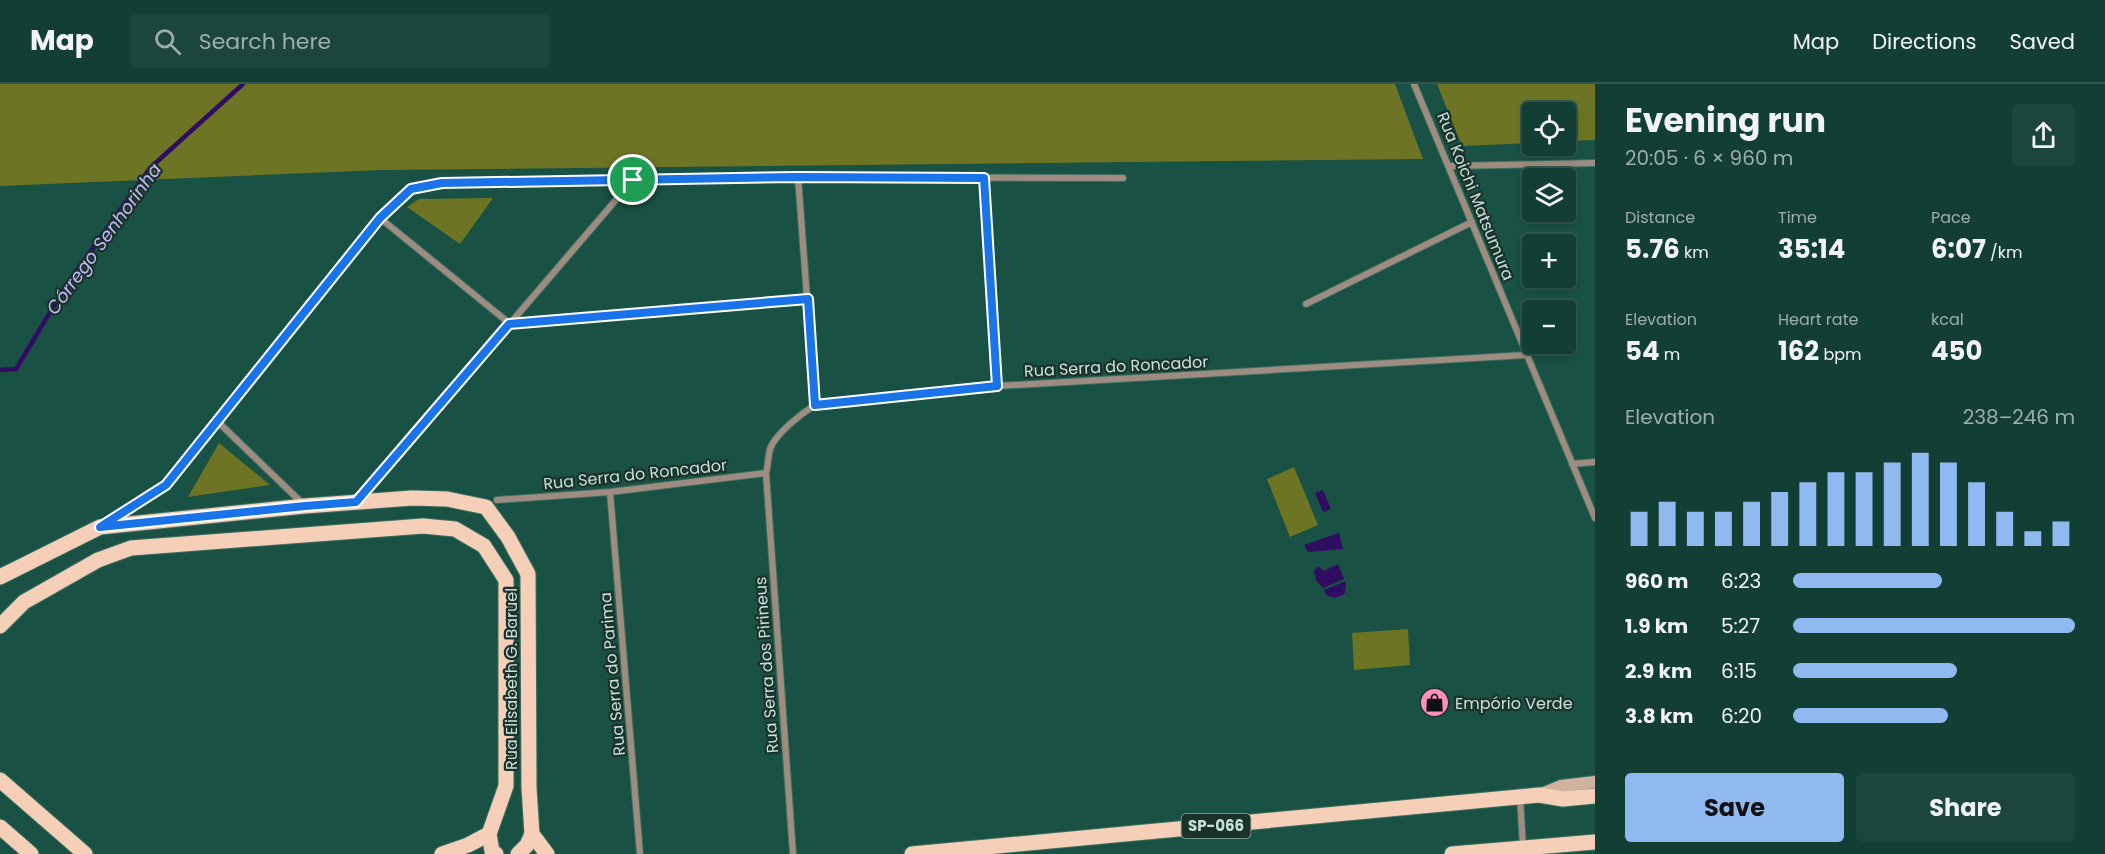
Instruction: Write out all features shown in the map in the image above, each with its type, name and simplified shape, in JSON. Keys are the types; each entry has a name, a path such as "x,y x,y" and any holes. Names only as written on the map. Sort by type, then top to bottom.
{"main road":[{"name":"Rua Elisabeth G. Baruel","path":"0,577 100,527 305,506 424,498 447,499 486,507 508,537 528,574 529,788 532,834"},
{"name":"Rua Elisabeth G. Baruel","path":"0,626 24,602 98,560 130,548 423,525 455,529 484,546 506,580 506,786 489,834"},
{"path":"0,780 85,854"},
{"name":"SP-066","path":"912,854 1539,795 1563,799 1595,796"},
{"path":"0,827 31,854"},
{"path":"442,854 468,845 489,834 492,851 496,854"},
{"path":"518,854 527,845 532,834 547,854"},
{"path":"1452,854 1523,851 1595,842"}],"street":[{"name":"Rua Koichi Matsumura","path":"1414,84 1595,518"},
{"path":"1449,166 1595,163"},
{"path":"766,473 771,447 786,428 815,405 798,177"},
{"path":"100,527 166,485 380,218 411,189 442,183 798,177 1123,178"},
{"path":"984,178 997,386"},
{"path":"356,502 633,180"},
{"path":"380,218 509,324 808,299"},
{"path":"1306,304 1472,222"},
{"name":"Rua Serra do Roncador","path":"815,405 997,386 1526,355"},
{"path":"216,420 305,506"},
{"path":"1572,464 1595,462"},
{"name":"Rua Serra do Roncador","path":"496,500 610,492 766,473"},
{"name":"Rua Serra dos Pirineus","path":"766,473 793,854"},
{"name":"Rua Serra do Parima","path":"610,492 640,854"},
{"path":"1539,795 1561,786 1595,782"},
{"path":"1520,797 1523,851"}],"green space":[{"path":"0,84 1395,84 1423,159 382,170 0,186"},
{"path":"1437,84 1595,84 1595,140 1576,141 1576,102 1522,102 1522,143 1462,146"},
{"path":"493,198 460,244 407,207 419,199"},
{"path":"219,443 270,485 188,497"},
{"path":"1294,467 1318,525 1290,537 1267,479"},
{"path":"1408,629 1410,665 1354,670 1352,633"}],"shaded area":[{"path":"1323,490 1331,509 1323,512 1315,493"},
{"path":"1339,533 1343,549 1308,552 1304,545"},
{"path":"1338,564 1344,579 1323,588 1316,580 1314,571 1318,566 1324,571"},
{"path":"1346,581 1345,593 1336,597 1326,595 1324,590"}],"waterway":[{"name":"Córrego Senhorinha","path":"0,370 16,369 67,284 150,168 243,84"}],"place":[{"name":"Empório Verde","path":"1434,703"}],"route":[{"path":"798,177 984,178 997,386 815,405 808,299 509,324 356,502 100,527 166,485 380,218 411,189 442,183 633,180 798,177"}]}
